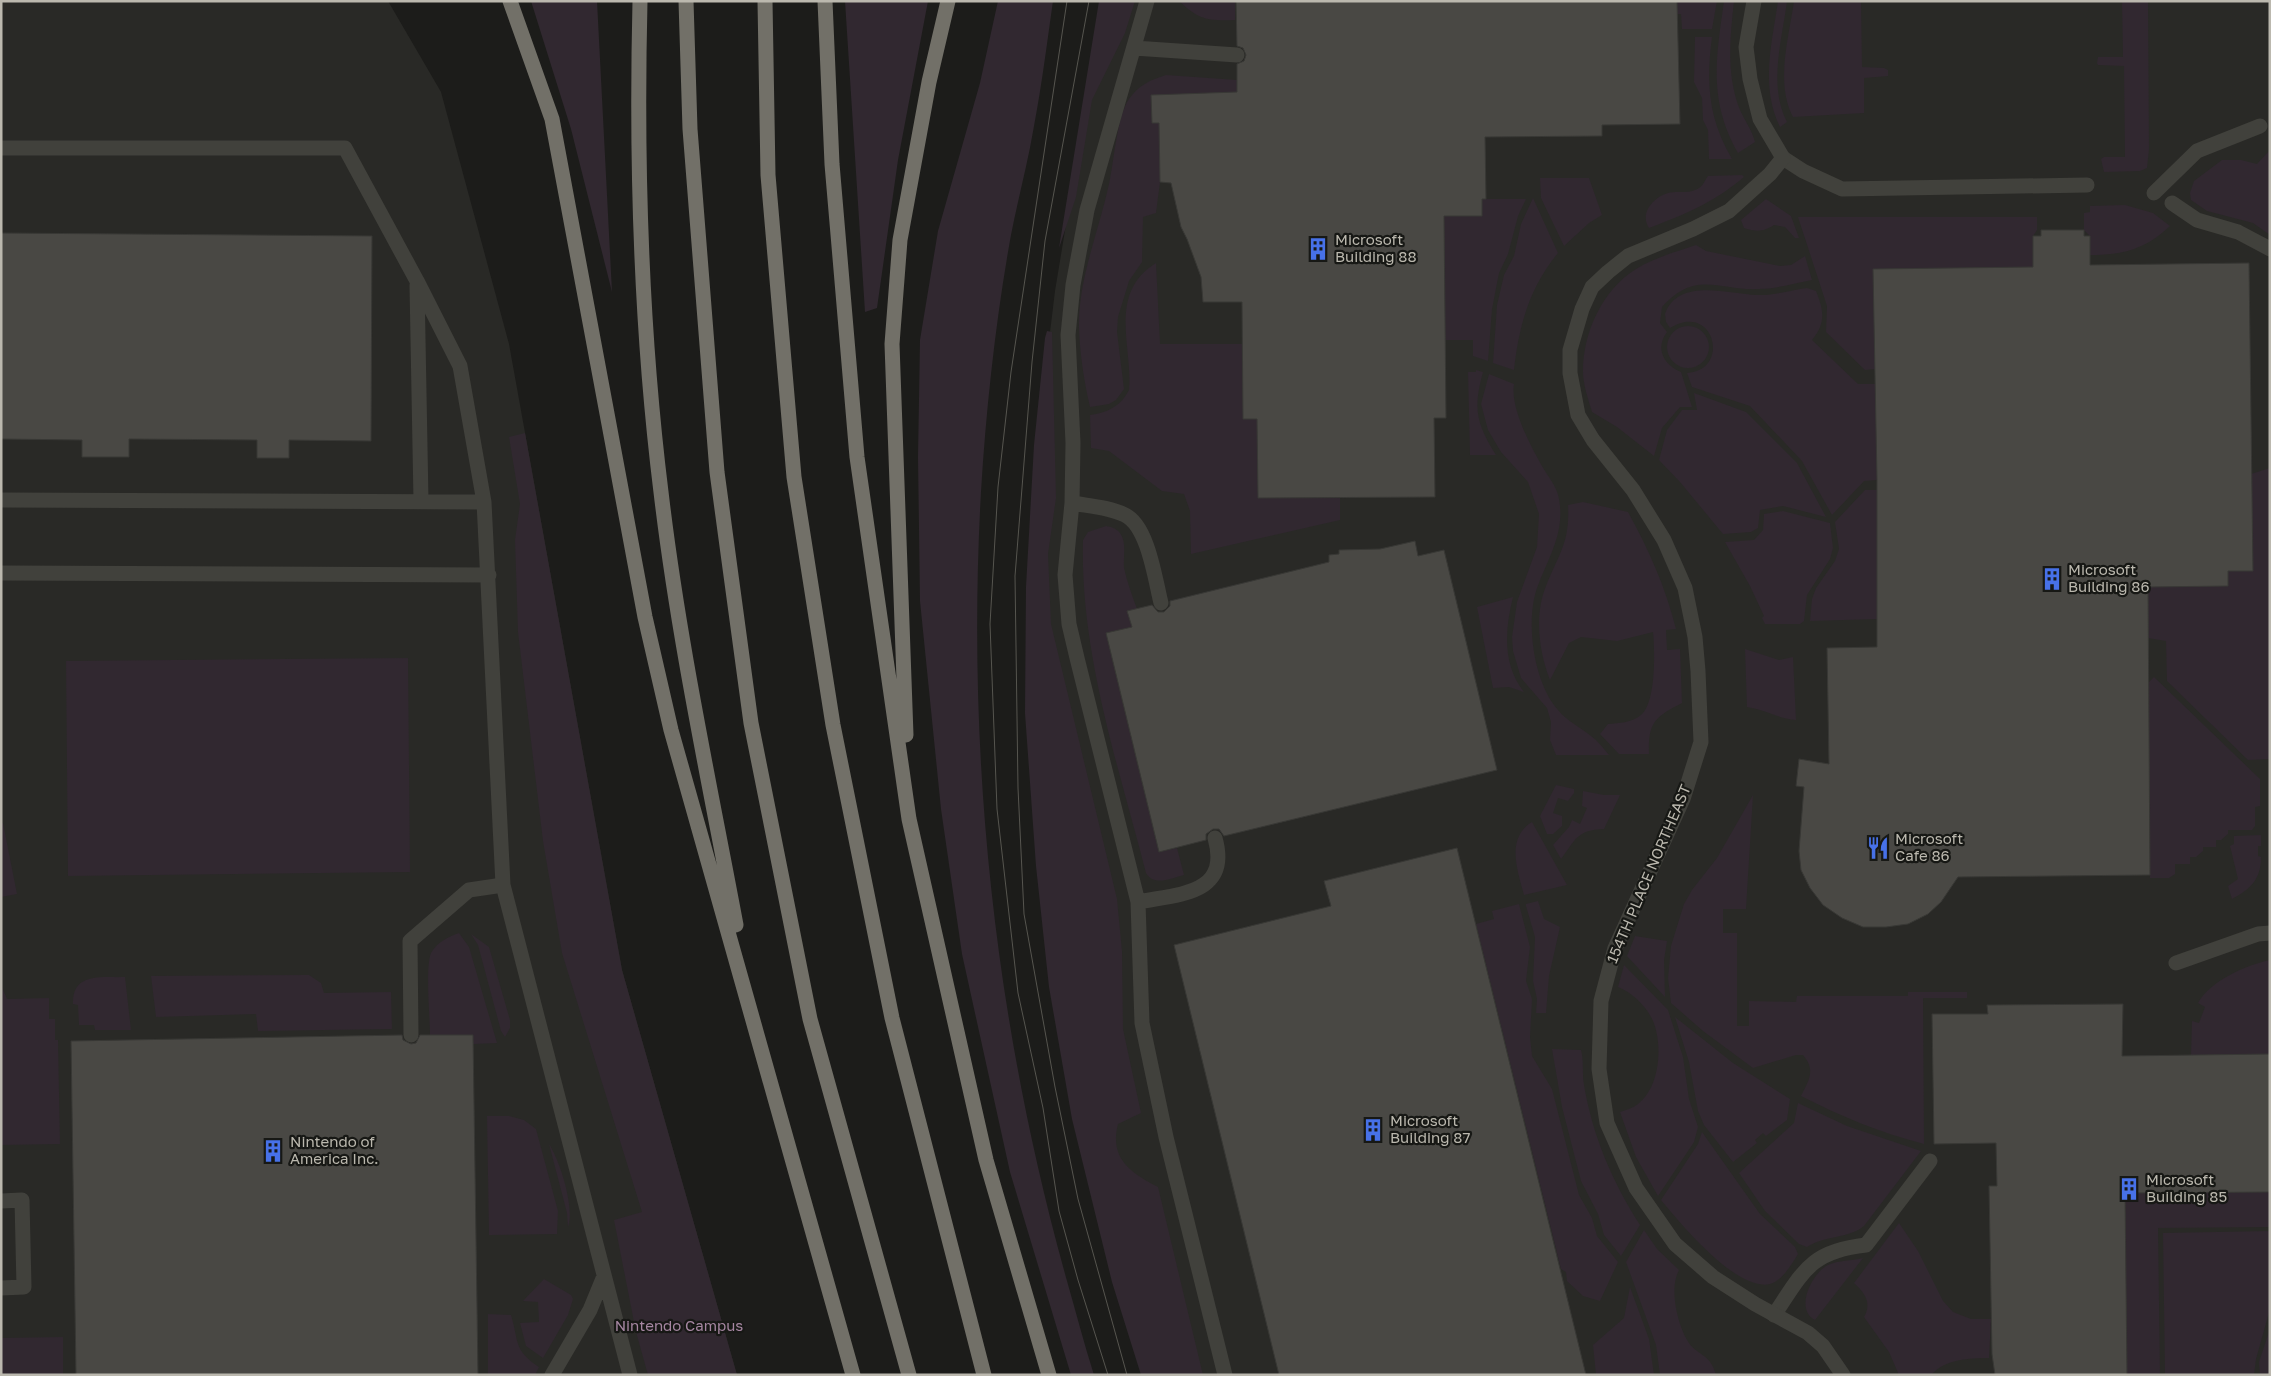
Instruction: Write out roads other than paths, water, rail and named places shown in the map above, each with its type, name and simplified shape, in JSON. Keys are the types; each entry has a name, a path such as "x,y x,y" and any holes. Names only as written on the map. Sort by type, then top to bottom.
{"highway":[{"path":"510,1 552,119 645,617 671,730 754,1018 853,1375"},
{"path":"640,1 638,90 646,322 661,492 694,703 754,1018"},
{"path":"686,1 690,129 717,472 751,723 810,1019 909,1375"},
{"path":"765,1 768,175 792,457 824,668 835,735 892,1018 984,1375"},
{"path":"825,1 832,164 857,457 909,818 986,1160 1049,1375"},
{"path":"909,818 892,344 900,240 929,82 948,1"}],"street":[{"path":"1147,1 1087,210 1073,285 1068,335 1073,443 1072,503 1065,575 1069,624 1096,743 1138,902 1142,1023 1166,1137 1226,1375"},
{"path":"1754,1 1746,46 1750,79 1760,119 1782,158 1803,171 1842,189 2087,185"},
{"path":"1134,48 1237,55"},
{"path":"2154,193 2197,151 2260,126"},
{"path":"1,148 346,148 417,281 460,366 484,502 503,885 630,1375"},
{"name":"154TH PLACE NORTHEAST","path":"1782,158 1770,174 1729,211 1693,229 1628,256 1608,272 1592,288 1582,309 1570,350 1570,365 1578,415 1593,440 1633,490 1664,540 1685,588 1695,637 1701,742 1683,799 1615,948 1601,1001 1599,1069 1607,1123 1636,1188 1675,1244 1713,1277 1774,1315 1808,1333 1818,1342 1843,1375"},
{"path":"2172,203 2197,220 2238,232 2270,249"},
{"path":"417,281 421,501"},
{"path":"1,500 484,502"},
{"path":"1072,503 1110,510 1127,516 1138,525 1161,603"},
{"path":"1,573 489,575"},
{"path":"1138,902 1186,893 1205,885 1217,872 1218,858 1215,838"},
{"path":"411,1035 410,941 469,890 503,885"},
{"path":"2176,963 2258,934 2270,933"},
{"path":"1774,1315 1803,1272 1817,1259 1832,1251 1866,1245 1930,1161"},
{"path":"1,1201 22,1200 24,1287 1,1288"},
{"path":"552,1375 590,1310 604,1276"}],"tram line":[{"path":"1067,1 1011,372 998,487 990,624 997,809 1018,993 1043,1108 1059,1211 1078,1280 1108,1375"},
{"path":"1089,1 1045,241 1032,362 1015,576 1018,788 1024,914 1055,1087 1078,1199 1127,1375"}],"place":[{"name":"Microsoft Building 88","path":"1318,249"},
{"name":"Microsoft Building 86","path":"2052,579"},
{"name":"Microsoft Cafe 86","path":"1878,848"},
{"name":"Microsoft Building 87","path":"1373,1130"},
{"name":"Nintendo of America Inc.","path":"273,1151"},
{"name":"Microsoft Building 85","path":"2129,1189"}],"park label":[{"name":"Nintendo Campus","path":"679,1326"}]}
